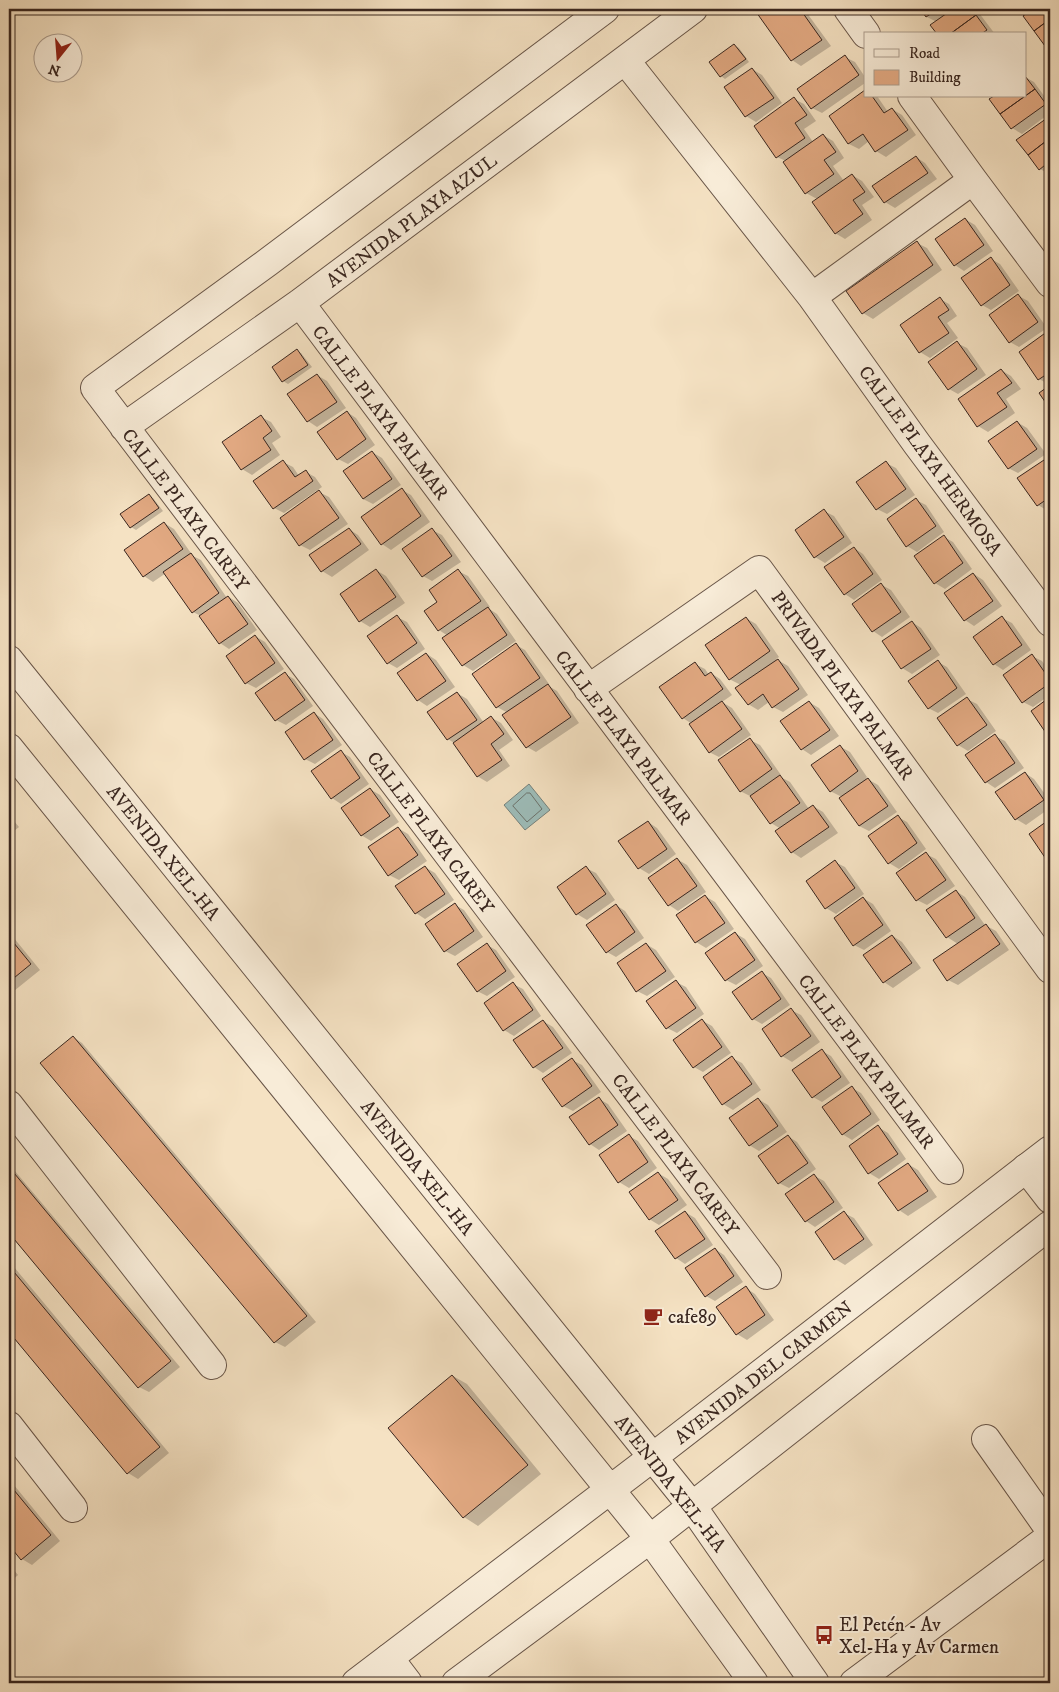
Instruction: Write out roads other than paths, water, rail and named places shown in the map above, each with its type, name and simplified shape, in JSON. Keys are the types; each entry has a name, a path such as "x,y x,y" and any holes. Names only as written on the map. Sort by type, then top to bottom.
{"street":[{"name":"CALLE PLAYA CAREY","path":"605,9 268,262 95,388 767,1275"},
{"name":"AVENIDA PLAYA AZUL","path":"124,427 300,304 693,9"},
{"path":"848,9 865,32"},
{"name":"CALLE PLAYA HERMOSA","path":"625,60 812,297 1050,622"},
{"path":"913,98 1050,283"},
{"path":"812,297 973,180"},
{"name":"CALLE PLAYA PALMAR","path":"300,304 949,1170"},
{"name":"PRIVADA PLAYA PALMAR","path":"588,689 759,570 1050,969"},
{"name":"AVENIDA XEL-HA","path":"9,660 692,1506 815,1683"},
{"path":"9,748 650,1539 754,1683"},
{"path":"9,1105 212,1365"},
{"name":"AVENIDA DEL CARMEN","path":"356,1683 653,1458 1050,1150"},
{"path":"1026,1168 1050,1200"},
{"path":"456,1683 650,1539 1050,1225"},
{"path":"9,1426 74,1508"},
{"path":"986,1439 1050,1530"},
{"path":"854,1683 1050,1537"},
{"path":"389,1658 408,1683"}],"water":[{"path":"529,784 550,810 525,830 504,805"}],"place":[{"name":"cafe89","path":"653,1316"},
{"name":"El Petén - Av Xel-Ha y Av Carmen","path":"824,1635"}]}
